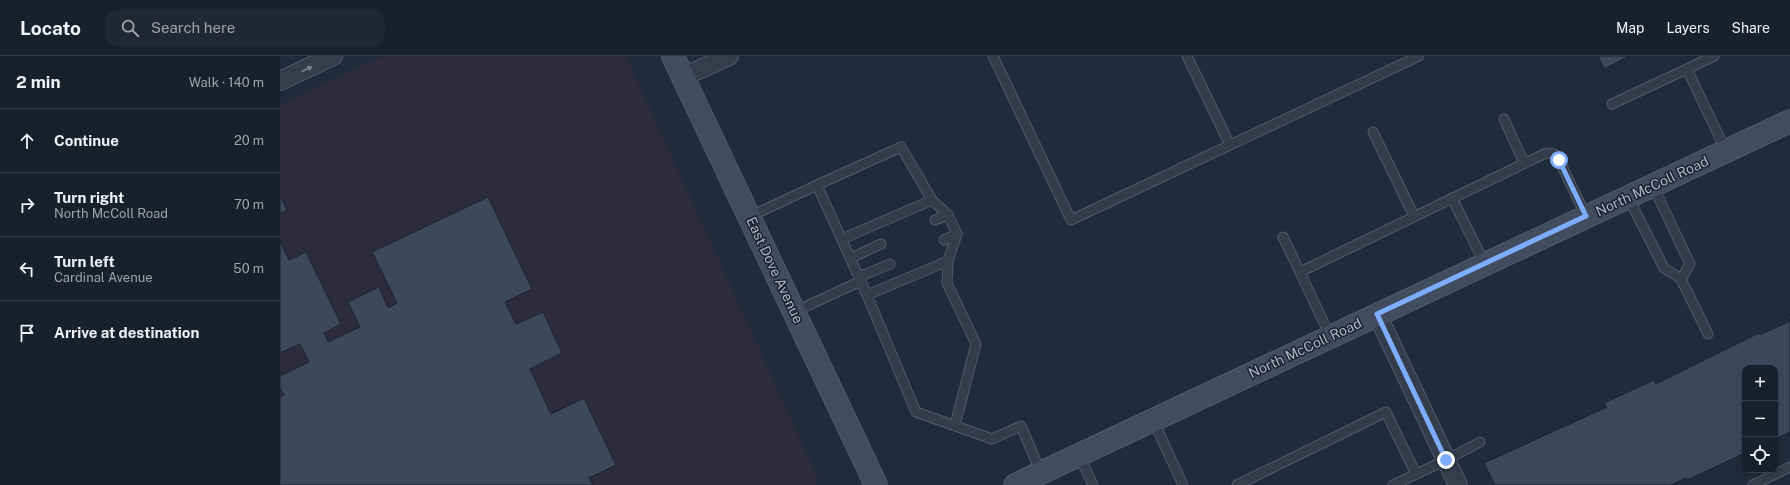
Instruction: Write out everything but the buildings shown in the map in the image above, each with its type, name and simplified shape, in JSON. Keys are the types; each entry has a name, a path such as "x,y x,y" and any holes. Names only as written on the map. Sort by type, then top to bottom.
{"main road":[{"name":"East Dove Avenue","path":"673,56 876,485"},
{"name":"North McColl Road","path":"1015,485 1790,121"}],"street":[{"path":"280,81 333,56"},
{"path":"683,78 729,56"},
{"path":"1377,314 1458,485"}],"lane":[{"path":"993,56 1071,220 1419,56"},
{"path":"1188,56 1230,145"},
{"path":"1612,104 1714,56"},
{"path":"1687,69 1726,151"},
{"path":"1504,120 1524,163"},
{"path":"1374,132 1414,216"},
{"path":"749,217 902,147 932,200 948,215 957,234 948,261 946,283 976,344 955,425"},
{"path":"1300,272 1546,153 1554,154 1559,160 1586,216"},
{"path":"817,186 851,258 916,412 992,439 1020,426 1041,473"},
{"path":"1653,186 1690,264 1681,279"},
{"path":"1628,197 1664,268 1681,279 1708,334"},
{"path":"1452,198 1485,264"},
{"path":"842,239 932,200"},
{"path":"935,220 948,215"},
{"path":"944,240 957,234"},
{"path":"1283,237 1330,336"},
{"path":"851,258 881,244"},
{"path":"867,295 948,261"},
{"path":"794,312 890,264"},
{"path":"1237,485 1386,412 1416,474"},
{"path":"1153,420 1183,485"},
{"path":"1393,485 1480,442"},
{"path":"1080,455 1093,485"},
{"path":"1753,485 1790,467"}],"shaded area":[{"path":"383,56 626,56 818,478 815,485 280,485 280,105"}],"route":[{"path":"1446,460 1377,314 1586,216 1559,160"}]}
